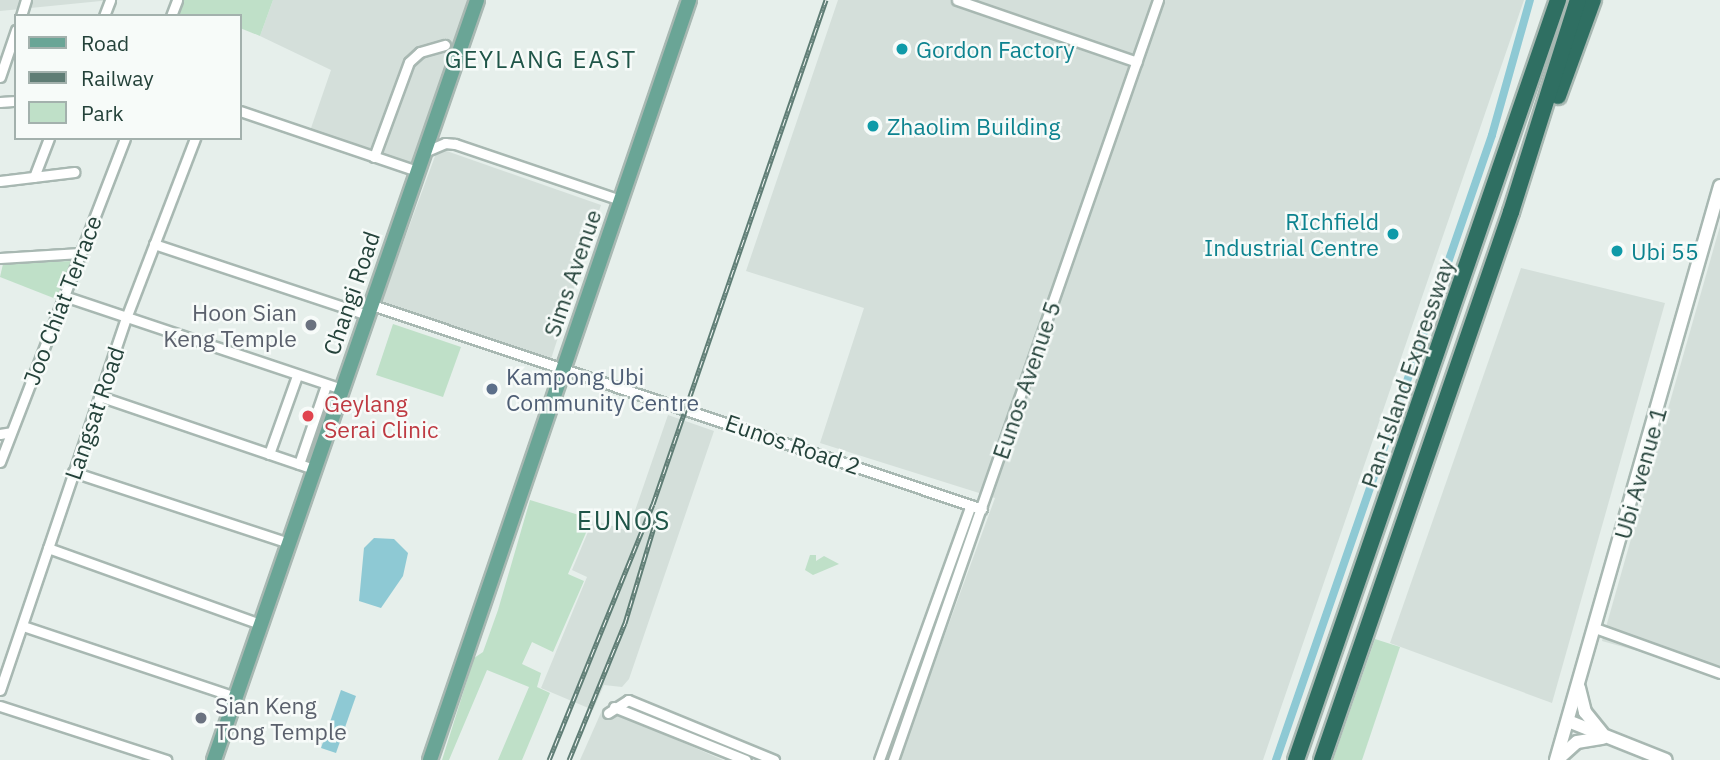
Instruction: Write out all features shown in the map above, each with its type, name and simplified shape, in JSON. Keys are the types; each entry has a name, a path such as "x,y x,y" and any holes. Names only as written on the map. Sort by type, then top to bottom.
{"highway":[{"path":"1531,79 1528,62 1547,0"},
{"name":"Pan-Island Expressway","path":"1296,760 1558,0"},
{"name":"Pan-Island Expressway","path":"1322,760 1511,212 1578,0"},
{"path":"1511,212 1593,0"}],"main road":[{"name":"Changi Road","path":"214,760 258,622 477,0"},
{"name":"Sims Avenue","path":"430,760 689,0"}],"street":[{"path":"957,0 1138,62"},
{"name":"Eunos Avenue 5","path":"893,760 1158,0"},
{"path":"0,77 14,36"},
{"path":"374,157 409,62 421,52 445,45"},
{"path":"242,112 417,171"},
{"path":"34,177 48,140"},
{"name":"Joo Chiat Terrace","path":"0,462 124,140"},
{"name":"Langsat Road","path":"0,690 126,318 194,140"},
{"path":"424,152 444,143 455,144 620,200"},
{"path":"0,181 74,172"},
{"name":"Ubi Avenue 1","path":"1557,760 1720,186"},
{"name":"Eunos Road 2","path":"154,244 302,293 370,310 708,415 982,509"},
{"path":"0,258 80,253"},
{"path":"64,296 342,389"},
{"path":"269,454 298,376"},
{"path":"299,464 326,384"},
{"path":"99,396 313,469"},
{"path":"0,433 11,432"},
{"path":"73,472 286,542"},
{"path":"879,760 971,505"},
{"path":"48,548 258,622"},
{"path":"23,626 235,696"},
{"path":"1595,628 1720,673"},
{"path":"1578,685 1585,712 1607,738"},
{"path":"746,760 611,710 628,700 774,760"},
{"path":"0,706 166,760"},
{"path":"1568,721 1666,760"},
{"path":"1557,760 1577,742 1607,738"}],"shaded area":[{"path":"0,0 111,0 0,11"},
{"path":"273,0 468,0 412,166 310,131 331,70 260,36"},
{"path":"838,0 1524,0 1263,760 899,760 995,498 820,443 864,308 746,271"},
{"path":"438,148 601,205 551,359 381,303"},
{"path":"1720,226 1720,674 1602,641"},
{"path":"1521,268 1665,303 1552,703 1390,643"},
{"path":"668,415 714,431 629,679 622,687 604,685 593,710 541,688 587,577 572,570 593,520 628,531"},
{"path":"603,708 723,760 580,760"}],"green space":[{"path":"183,0 273,0 260,36 242,29 242,14 179,14"},
{"path":"72,261 56,299 0,277 3,264"},
{"path":"393,324 461,347 443,397 376,375"},
{"path":"530,500 592,519 568,574 584,581 553,652 532,642 522,664 541,673 537,687 550,693 522,760 498,760 529,687 487,670 449,760 442,760 474,658 483,652 498,610"},
{"path":"810,555 816,555 816,561 824,556 839,564 813,575 805,570"},
{"path":"1375,639 1400,647 1362,760 1333,760"}],"water":[{"path":"374,538 394,539 408,553 403,576 381,608 359,601 364,548"},
{"path":"341,690 356,696 336,753 321,748"}],"waterway":[{"path":"1276,760 1492,135 1530,0"}],"railway":[{"path":"549,760 653,504 826,0"},
{"path":"569,760 625,623 656,520"}],"place":[{"name":"Gordon Factory","path":"902,49"},
{"name":"Zhaolim Building","path":"873,126"},
{"name":"RIchfield Industrial Centre","path":"1393,234"},
{"name":"Ubi 55","path":"1617,251"},
{"name":"Hoon Sian Keng Temple","path":"311,325"},
{"name":"Kampong Ubi Community Centre","path":"492,389"},
{"name":"Geylang Serai Clinic","path":"308,416"},
{"name":"Sian Keng Tong Temple","path":"201,718"}],"district":[{"name":"GEYLANG EAST","path":"541,60"},
{"name":"EUNOS","path":"624,521"}]}
